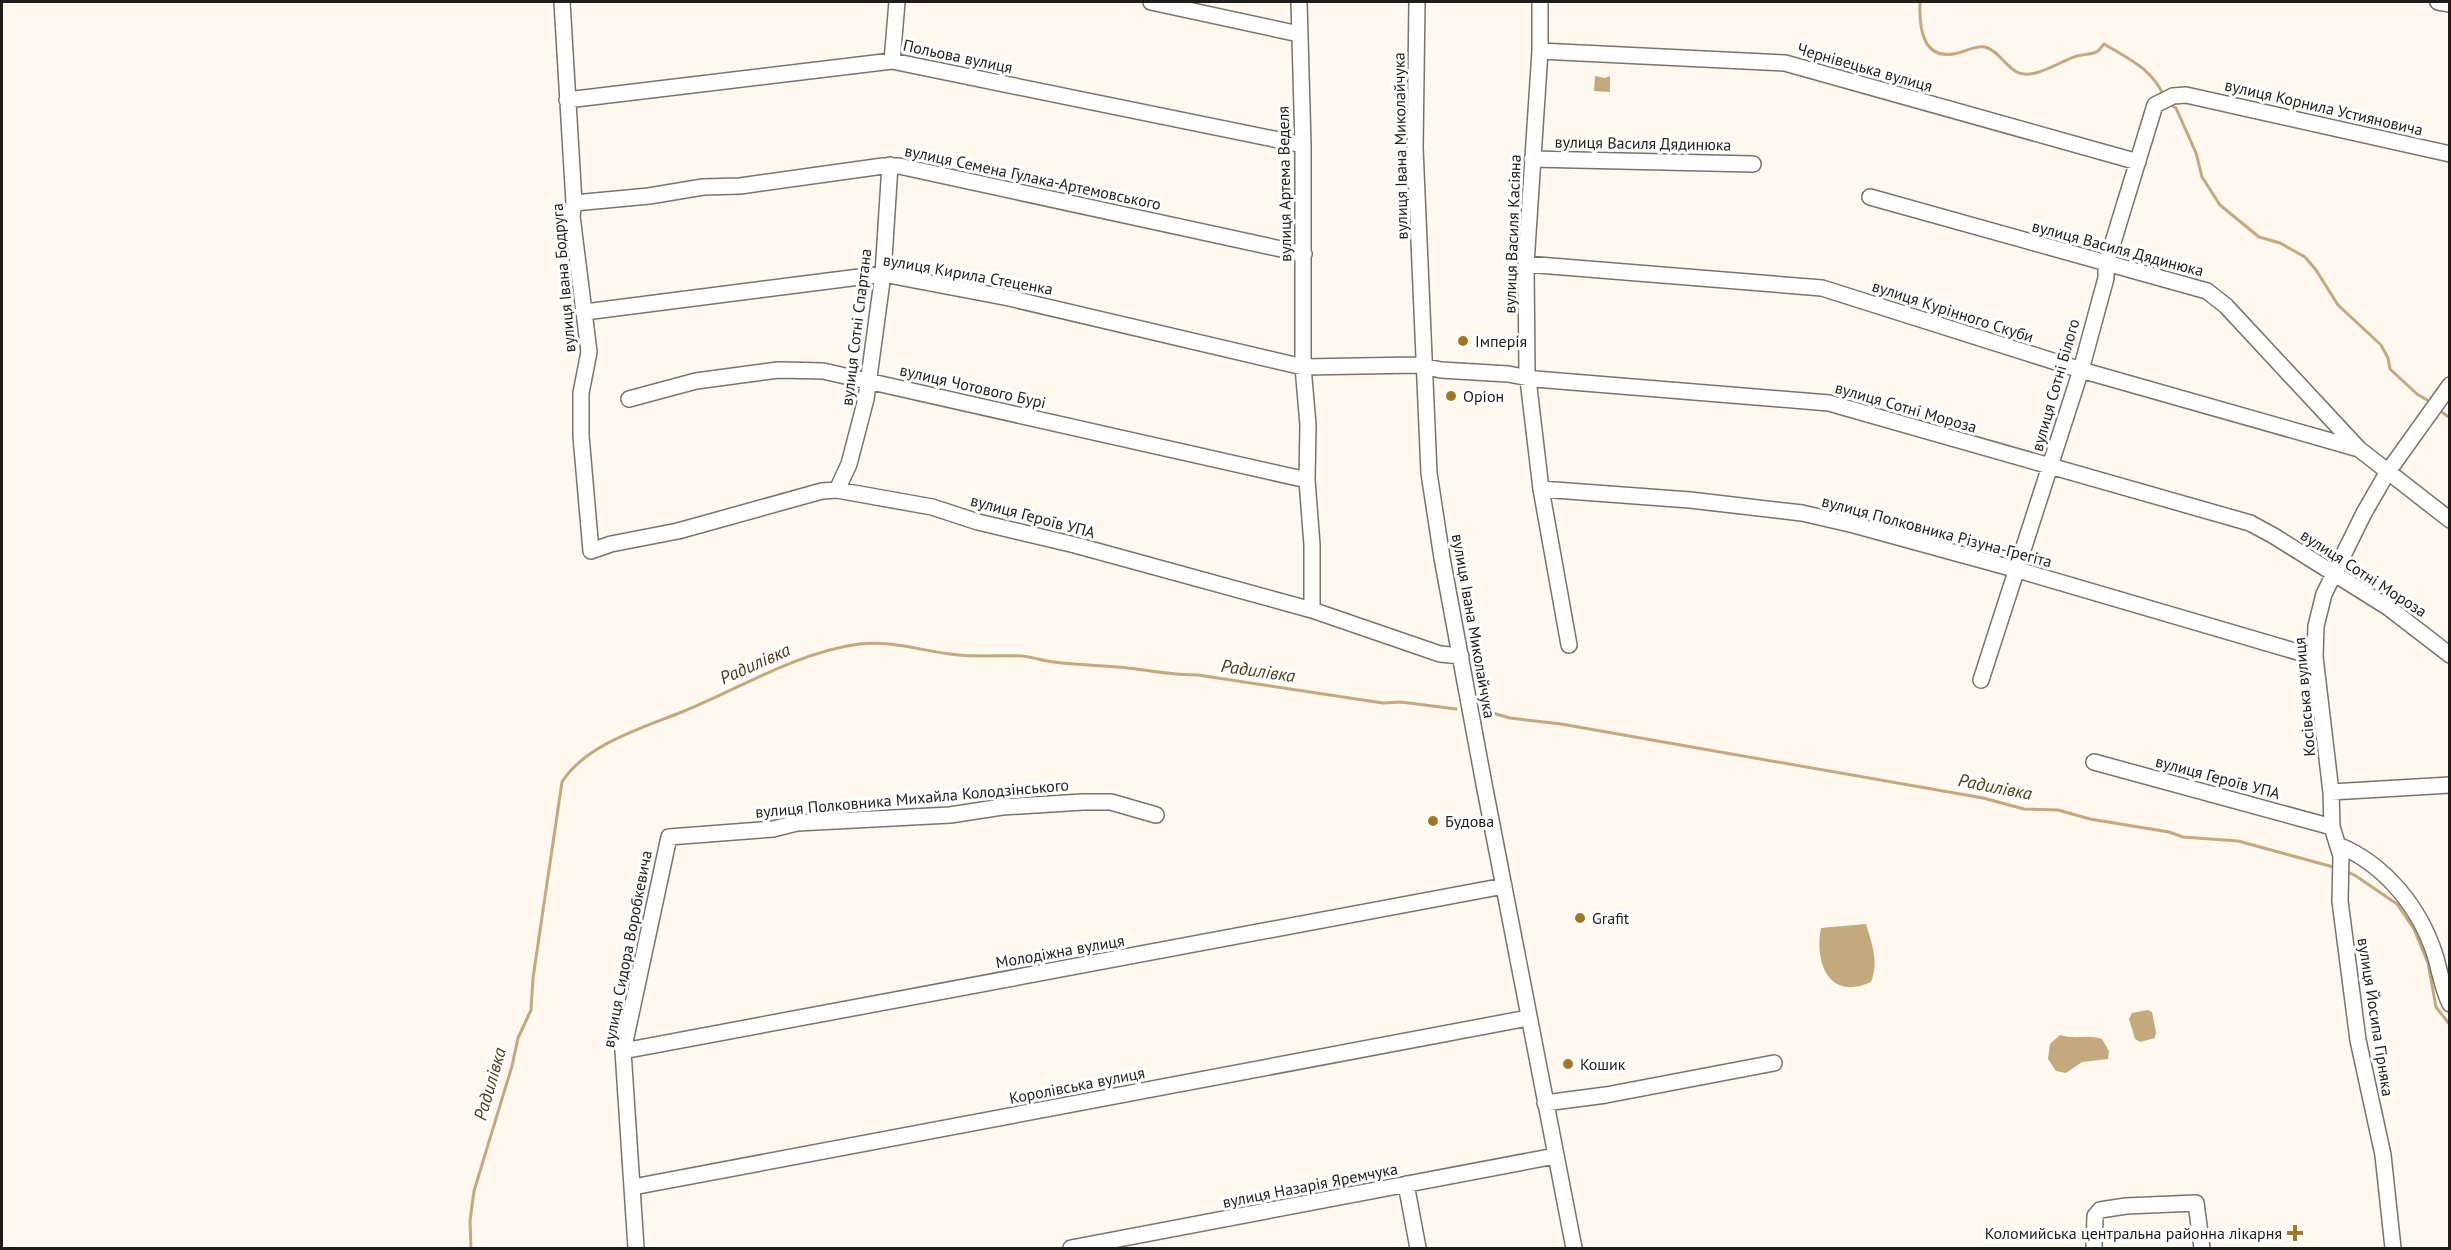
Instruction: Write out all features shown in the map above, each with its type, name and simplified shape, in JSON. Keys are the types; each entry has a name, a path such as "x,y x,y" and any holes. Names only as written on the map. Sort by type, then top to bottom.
{"street":[{"name":"вулиця Івана Бодруга","path":"562,2 574,203 573,225 589,358 581,393 581,436 591,551"},
{"path":"892,61 897,2"},
{"path":"1151,2 1299,34"},
{"name":"вулиця Артема Веделя","path":"1299,2 1303,145 1304,367 1308,425 1307,480 1312,544 1312,610"},
{"name":"вулиця Івана Миколайчука","path":"1417,2 1415,148 1429,473 1471,714 1574,1248"},
{"name":"вулиця Василя Касіяна","path":"1540,2 1540,51 1526,264 1527,378 1541,489 1569,645"},
{"path":"2438,2 2450,4"},
{"name":"Чернівецька вулиця","path":"1540,51 1785,63 2138,162"},
{"name":"Польова вулиця","path":"567,100 892,61 1303,145"},
{"name":"вулиця Корнила Устияновича","path":"2165,100 2180,95 2190,96 2450,153"},
{"name":"вулиця Сотні Білого","path":"1981,680 2081,370 2106,278 2106,265 2153,107 2165,100"},
{"name":"вулиця Василя Дядинюка","path":"1532,159 1753,164"},
{"name":"вулиця Семена Гулака-Артемовського","path":"574,203 649,196 703,187 740,186 890,165 914,168 1304,254"},
{"name":"вулиця Сотні Спартана","path":"837,490 847,472 866,399 884,274 890,165"},
{"name":"вулиця Василя Дядинюка","path":"1870,197 2106,265 2196,287 2219,300 2359,449 2450,520"},
{"name":"вулиця Курінного Скуби","path":"1526,264 1822,288 2081,370 2359,449"},
{"name":"вулиця Кирила Стеценка","path":"585,312 884,274 1009,298 1304,367"},
{"name":"вулиця Сотні Мороза","path":"1304,367 1423,366 1441,370 1508,374 1527,378 1829,403 2050,468 2250,523 2389,608 2450,655"},
{"name":"вулиця Чотового Бурі","path":"629,399 696,381 778,370 823,371 1307,480"},
{"name":"Косівська вулиця","path":"2332,827 2331,792 2315,657 2316,626 2320,603 2364,513 2387,473 2450,385"},
{"name":"вулиця Полковника Різуна-Грегіта","path":"1541,489 1690,500 1802,513 2018,570 2315,657"},
{"name":"вулиця Героїв УПА","path":"591,551 611,543 678,531 814,493 837,490 932,507 978,522 1075,545 1312,610 1440,654 1461,656"},
{"name":"вулиця Героїв УПА","path":"2094,762 2332,827"},
{"path":"2331,792 2450,785"},
{"name":"вулиця Полковника Михайла Колодзінського","path":"669,837 773,829 796,823 950,815 1002,807 1083,802 1111,802 1156,815"},
{"name":"вулиця Йосипа Гірняка","path":"2332,827 2338,845 2341,871 2340,901 2355,1016 2365,1075 2382,1146 2393,1248"},
{"name":"вулиця Сидора Воробкевича","path":"636,1248 623,1051 669,837"},
{"path":"2338,845 2369,863 2397,886 2411,904 2435,954 2450,1004"},
{"name":"Молодіжна вулиця","path":"623,1051 1504,886"},
{"name":"Королівська вулиця","path":"633,1187 1528,1018"},
{"path":"1545,1103 1606,1095 1774,1063"},
{"name":"вулиця Назарія Яремчука","path":"1071,1248 1555,1156"},
{"path":"1406,1184 1418,1248"},
{"path":"2094,1248 2095,1216 2100,1210 2126,1206 2196,1203 2202,1248"}],"shaded area":[{"path":"1595,76 1605,78 1610,76 1610,92 1594,91"},
{"path":"1866,924 1875,960 1871,982 1857,987 1845,987 1835,983 1823,966 1819,941 1821,928"},
{"path":"2148,1010 2152,1012 2155,1038 2140,1042 2135,1039 2129,1019 2132,1013"},
{"path":"2060,1035 2102,1039 2109,1051 2108,1059 2082,1062 2066,1073 2056,1071 2048,1059 2050,1044"}],"waterway":[{"path":"1920,2 1920,22 1925,40 1937,52 1958,53 1985,47 1994,51 2017,72 2031,74 2077,56 2095,53 2104,44 2146,71 2164,96"},
{"path":"2169,104 2176,108 2196,153 2202,177 2220,205 2259,237 2280,243 2305,257 2338,305 2381,345 2388,358 2390,369 2417,394 2427,400"},
{"path":"2439,410 2450,418"},
{"name":"Радилівка","path":"471,1248 470,1221 474,1191 512,1066 518,1038 531,1010 533,978 562,782 585,758 616,739 704,703 790,663 835,649 872,643 946,654 1022,656 1065,663 1198,675 1383,703 1401,702 1456,709"},
{"name":"Радилівка","path":"1482,710 1510,718 1561,724 1983,798 2024,809 2058,810 2090,819 2169,832 2183,837 2238,841 2337,868"},
{"name":"Радилівка","path":"2346,871 2397,904 2414,929 2428,963 2436,1007 2450,1025"}],"place":[{"name":"Імперія","path":"1463,341"},
{"name":"Оріон","path":"1451,396"},
{"name":"Будова","path":"1433,821"},
{"name":"Grafit","path":"1580,918"},
{"name":"Кошик","path":"1568,1064"},
{"name":"Коломийська центральна районна лікарня","path":"2295,1233"}]}
